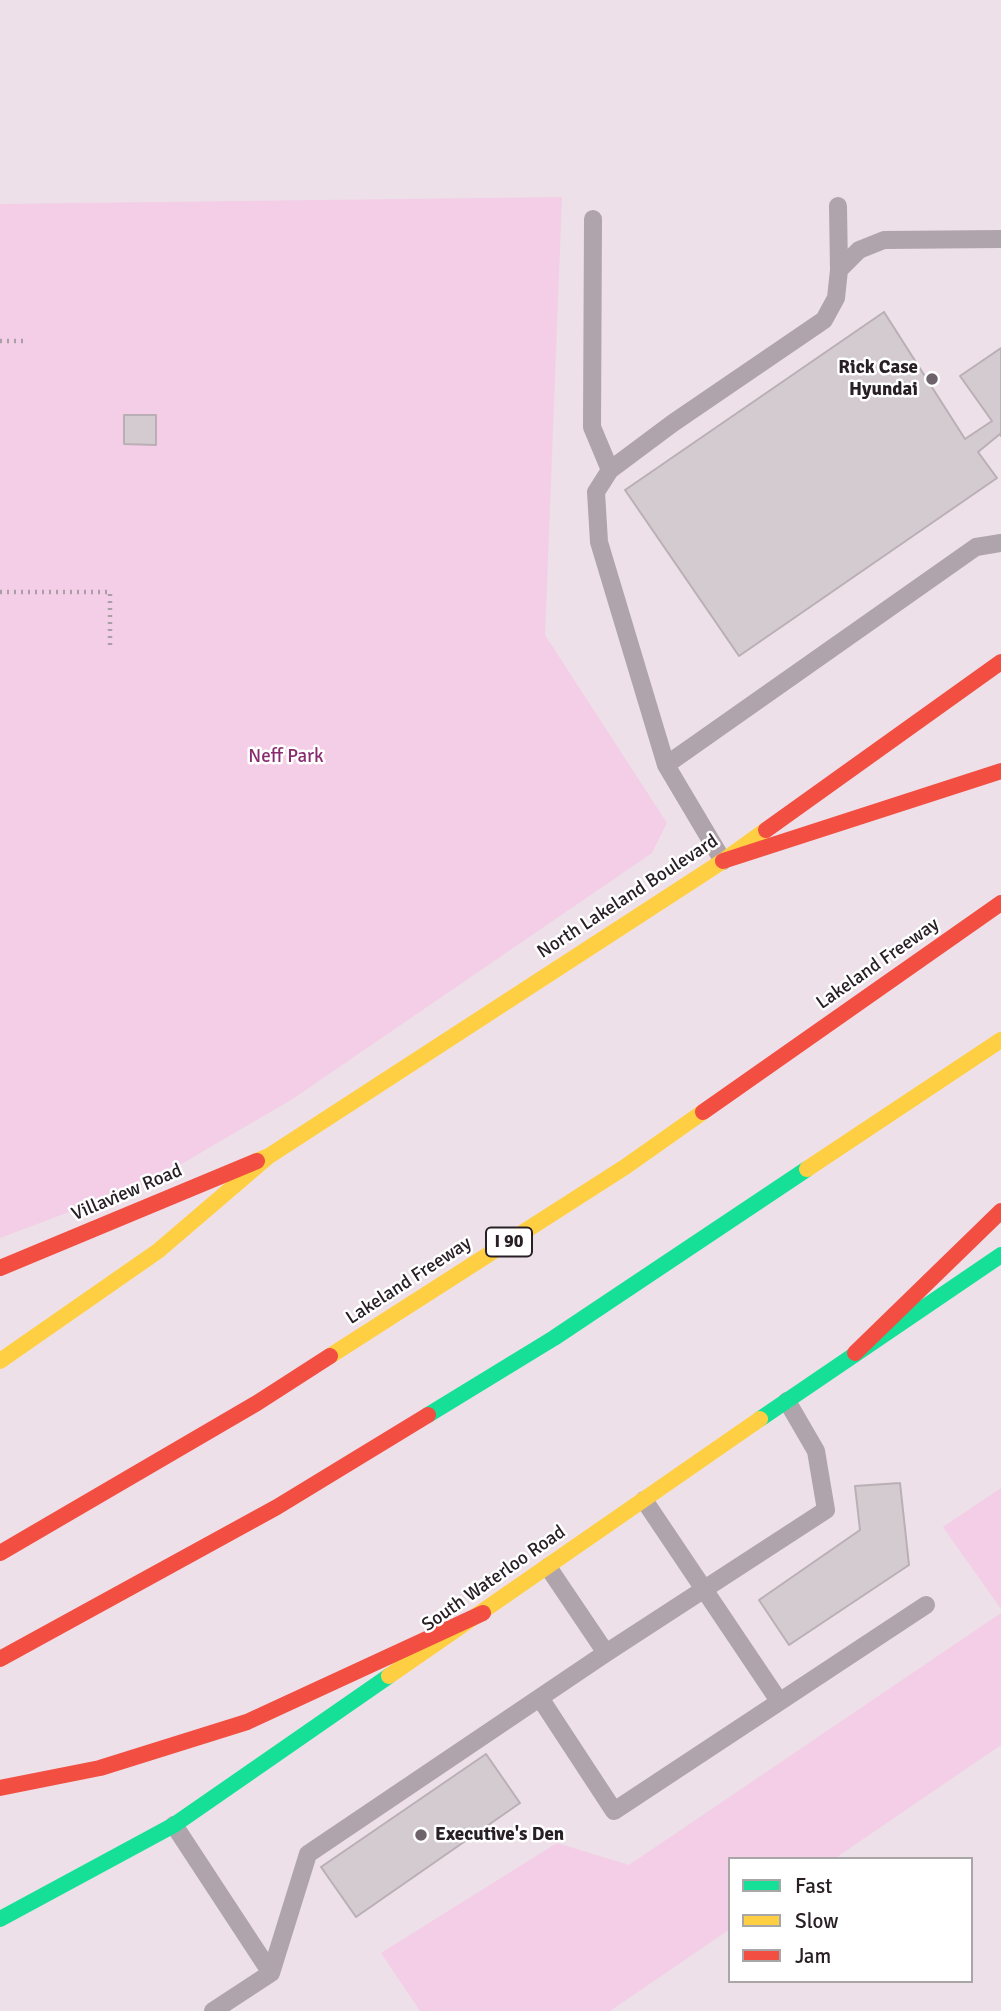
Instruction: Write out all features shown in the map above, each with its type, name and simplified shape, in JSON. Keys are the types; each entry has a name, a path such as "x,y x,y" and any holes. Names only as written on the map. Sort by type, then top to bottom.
{"main road":[{"name":"North Lakeland Boulevard","path":"269,1156 723,861 1001,662"},
{"path":"723,861 1001,771"},
{"name":"Lakeland Freeway","path":"0,1553 257,1403 625,1167 1001,903"},
{"path":"0,1659 277,1507 543,1345 1001,1040"},
{"path":"0,1361 158,1251 269,1156"},
{"name":"Villaview Road","path":"0,1268 269,1156"},
{"path":"855,1353 1001,1211"},
{"name":"South Waterloo Road","path":"0,1919 174,1825 855,1353 1001,1255"},
{"path":"0,1788 100,1768 247,1722 483,1613"}],"lane":[{"path":"723,861 666,765 599,542 596,492 610,470 673,423 824,320 836,298 839,270 838,206"},
{"path":"593,219 592,426 610,470"},
{"path":"839,270 859,250 884,240 1001,239"},
{"path":"666,765 976,547 1001,544"},
{"path":"213,2011 271,1973 308,1854 606,1653 826,1510 816,1451 787,1401"},
{"path":"644,1500 779,1701"},
{"path":"548,1567 606,1653"},
{"path":"540,1698 614,1811 926,1605"},
{"path":"174,1825 271,1973"}],"path":[{"path":"0,341 26,341"},
{"path":"0,592 110,592 110,645"}],"green space":[{"name":"Neff Park","path":"562,197 545,635 667,823 652,853 291,1100 154,1180 0,1238 0,204"},
{"path":"1001,1488 1001,1609 943,1527"},
{"path":"1001,1613 1001,1745 837,1857 728,1857 728,1930 610,2011 420,2011 381,1953 557,1843 629,1865"}],"building":[{"path":"884,312 965,439 992,421 960,376 1001,348 1001,436 1000,434 978,452 997,478 739,656 625,490"},
{"path":"124,415 156,415 156,445 124,444"},
{"path":"900,1483 909,1565 789,1645 759,1600 860,1530 855,1486"},
{"name":"Executive's Den","path":"486,1754 520,1803 356,1917 321,1867"}],"traffic: fast":[{"path":"428,1415 554,1338 807,1169"},
{"path":"760,1419 1001,1255"},
{"path":"0,1919 174,1825 389,1676"}],"traffic: slow":[{"path":"257,1161 269,1156 723,861 766,830"},
{"path":"807,1169 1001,1040"},
{"path":"330,1356 625,1167 703,1112"},
{"path":"0,1361 158,1251 269,1156"},
{"path":"389,1676 760,1419"}],"traffic: jam":[{"path":"766,830 1001,662"},
{"path":"723,861 1001,771"},
{"path":"703,1112 1001,903"},
{"path":"0,1268 257,1161"},
{"path":"855,1353 1001,1211"},
{"path":"0,1553 257,1403 330,1356"},
{"path":"0,1659 277,1507 428,1415"},
{"path":"0,1788 100,1768 247,1722 483,1613"}],"place":[{"name":"Rick Case Hyundai","path":"932,379"},
{"name":"Executive's Den","path":"421,1835"}]}
